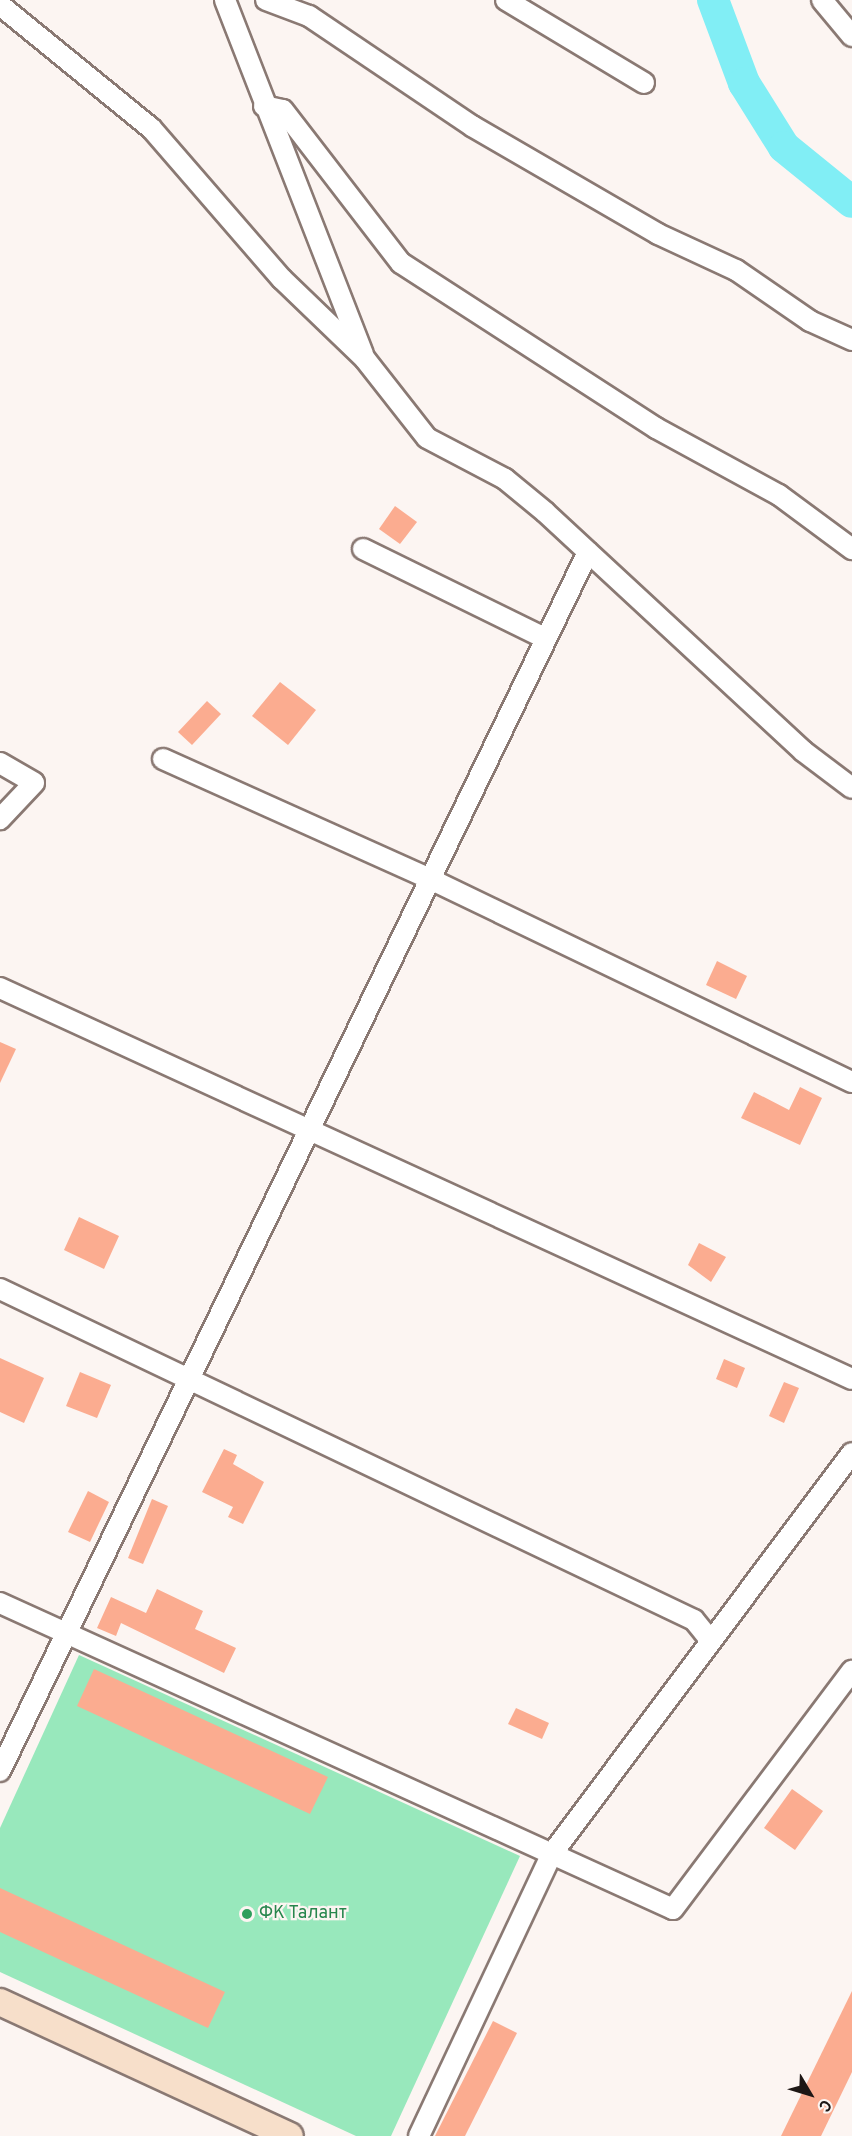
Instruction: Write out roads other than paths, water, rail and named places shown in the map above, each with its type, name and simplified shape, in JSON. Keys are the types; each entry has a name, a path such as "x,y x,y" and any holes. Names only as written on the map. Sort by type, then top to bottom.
{"main road":[{"path":"0,2002 290,2136"}],"street":[{"path":"225,0 264,106 365,359"},
{"path":"266,0 309,16 472,126 658,234 736,270 810,321 852,340"},
{"path":"506,0 644,82"},
{"path":"822,0 852,36"},
{"path":"0,5 151,128 282,279 365,359 427,438 505,479 588,552 803,751 852,788"},
{"path":"264,106 283,110 401,263 657,428 779,495 852,549"},
{"path":"363,549 545,638"},
{"path":"0,1771 69,1634 305,1129 430,879 588,552"},
{"path":"163,759 430,879 852,1082"},
{"path":"0,763 34,783 0,819"},
{"path":"0,988 852,1379"},
{"path":"0,1289 694,1620 710,1640"},
{"path":"419,2136 551,1855 852,1453"},
{"path":"0,1603 673,1909 852,1671"}],"waterway":[{"path":"713,0 744,83 784,147 852,202"}],"place":[{"name":"ФК Талант","path":"247,1914"}]}
